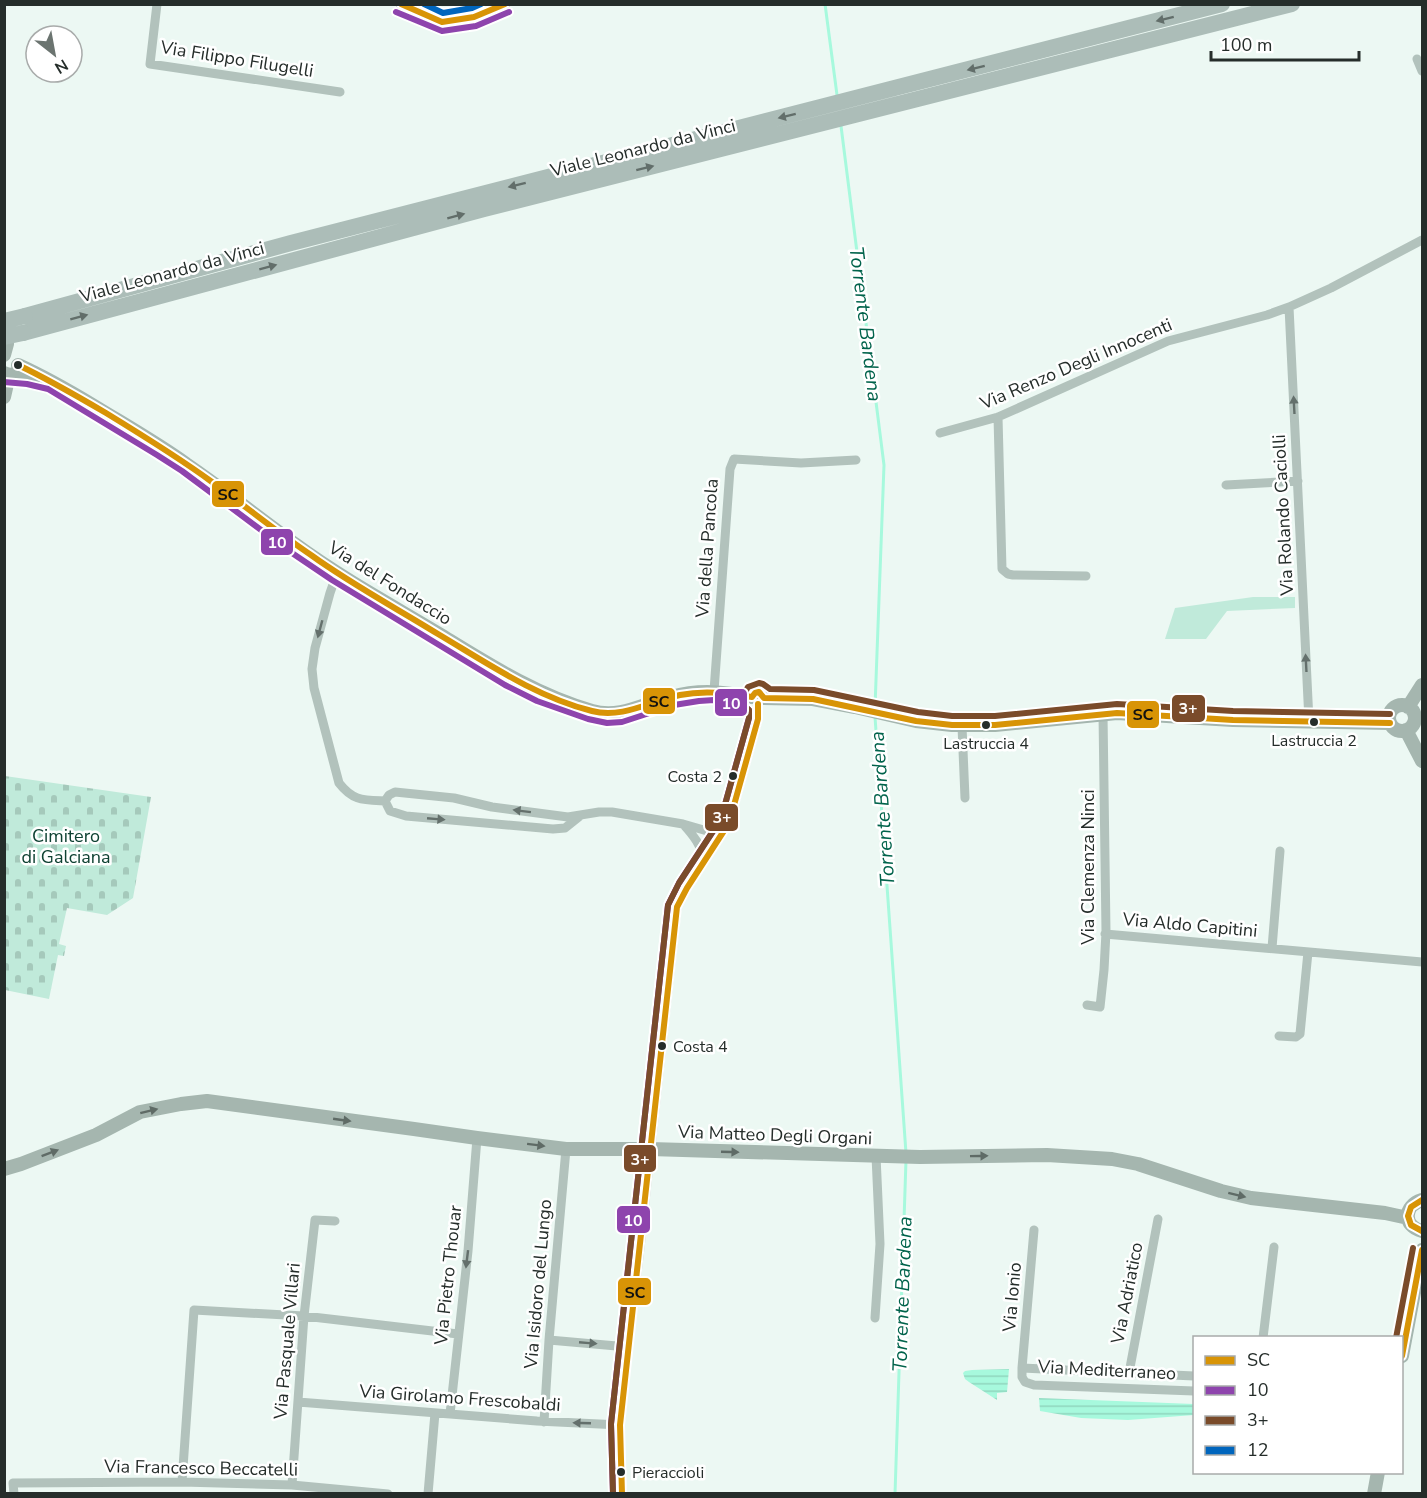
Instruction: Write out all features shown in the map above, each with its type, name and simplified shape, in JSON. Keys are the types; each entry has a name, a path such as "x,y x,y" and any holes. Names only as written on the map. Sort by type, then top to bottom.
{"highway":[{"name":"Viale Leonardo da Vinci","path":"24,324 291,243 1222,4"},
{"name":"Viale Leonardo da Vinci","path":"4,321 24,324 1292,4"},
{"name":"Viale Leonardo da Vinci","path":"9,360 24,324"}],"street":[{"name":"Via Filippo Filugelli","path":"157,4 150,64 340,92"},
{"path":"400,4 442,22 474,17 506,4"},
{"path":"1417,59 1422,71"},
{"name":"Via Renzo Degli Innocenti","path":"940,434 998,417 1168,341 1289,307 1331,288 1422,240"},
{"name":"Via Rolando Caciolli","path":"1289,307 1309,721"},
{"path":"4,315 9,360 4,397"},
{"name":"Via del Fondaccio","path":"9,360 44,377 162,447 297,546 510,677 541,693 606,714 620,713 672,696 714,691 758,700 813,699 926,723 962,726 1031,723 1102,714 1233,720 1390,723"},
{"path":"998,417 1002,569 1013,575 1086,576"},
{"name":"Via della Pancola","path":"714,691 730,469 734,459 801,463 856,460"},
{"path":"1226,485 1298,481"},
{"path":"338,573 315,648 312,669 314,688 339,783 354,798 385,801"},
{"path":"1408,707 1422,685"},
{"path":"622,1494 620,1425 677,907 729,823 758,719 758,700"},
{"path":"1403,705 1408,707 1414,714 1413,724 1406,730 1395,729 1389,718 1394,709 1403,705"},
{"name":"Via Clemenza Ninci","path":"1087,1005 1100,1007 1104,970 1102,714"},
{"path":"962,726 965,798"},
{"path":"1406,730 1422,761"},
{"path":"385,801 394,792 408,792 557,816 612,812 683,824 721,835"},
{"path":"385,801 390,811 406,816 553,829 564,828 580,816"},
{"path":"553,829 559,821 557,816"},
{"path":"683,824 701,847 705,860"},
{"name":"Via Aldo Capitini","path":"1272,948 1280,851"},
{"name":"Via Aldo Capitini","path":"1105,934 1422,962"},
{"path":"1279,1036 1296,1037 1300,1034 1308,952"},
{"name":"Via Matteo Degli Organi","path":"4,1169 96,1135 141,1112 207,1101 566,1149 650,1149 901,1157 1047,1155 1112,1159 1138,1164 1221,1191 1251,1198 1384,1213 1408,1218"},
{"name":"Via Pietro Thouar","path":"450,1414 468,1251 477,1138"},
{"name":"Via Isidoro del Lungo","path":"544,1422 566,1149"},
{"path":"875,1318 880,1244 876,1156"},
{"path":"1421,1197 1409,1209 1408,1218 1415,1229 1422,1231"},
{"name":"Via Adriatico","path":"1129,1373 1158,1219"},
{"name":"Via Pasquale Villari","path":"292,1485 304,1316 315,1220 335,1221"},
{"name":"Via Ionio","path":"1022,1368 1034,1230"},
{"path":"1263,1336 1274,1247"},
{"path":"1403,1346 1422,1250"},
{"path":"182,1482 194,1310 304,1316 458,1334"},
{"path":"549,1340 628,1347"},
{"name":"Via Mediterraneo","path":"1193,1376 1022,1368 1024,1380 1030,1384 1193,1391"},
{"name":"Via Girolamo Frescobaldi","path":"298,1402 544,1422 620,1425"},
{"path":"428,1494 435,1413"},
{"path":"1374,1494 1378,1474"},
{"name":"Via Francesco Beccatelli","path":"14,1494 13,1483 182,1482 292,1485 388,1494"}],"green space":[{"path":"1253,597 1295,597 1295,608 1227,611 1206,639 1165,639 1175,608"},
{"name":"Cimitero di Galciana","path":"5,776 151,797 133,898 107,915 67,908 59,944 66,946 64,956 58,955 49,999 5,990"}],"shaded area":[{"path":"1009,1369 1007,1392 997,1393 997,1400 965,1379 963,1373 972,1370"},
{"path":"1039,1398 1193,1404 1193,1415 1128,1420 1081,1418 1040,1411"}],"waterway":[{"name":"Torrente Bardena","path":"825,4 837,95"},
{"name":"Torrente Bardena","path":"841,126 884,465 875,707"},
{"name":"Torrente Bardena","path":"875,717 906,1153"},
{"name":"Torrente Bardena","path":"895,1494 906,1160"}],"transit line":[{"name":"SC","path":"401,4 442,22 474,17 505,4"},
{"name":"12","path":"424,4 443,13 472,8 481,4"},
{"name":"10","path":"396,12 442,31 476,26 509,12"},
{"name":"SC","path":"18,365 84,400 160,446 298,546 374,596 512,678 551,697 592,711 603,713 625,711 689,693 734,694 752,697 759,692 764,698 813,699 916,721 952,725 995,725 1117,713 1233,720 1390,723"},
{"name":"10","path":"4,382 48,389 182,471 332,580 505,685 537,701 588,719 607,723 622,722 674,705 699,701 714,700 744,705 749,710 749,718 721,819 679,883 668,905 611,1424 613,1494"},
{"name":"3+","path":"613,1494 611,1424 668,905 679,883 721,819 749,718 749,710 743,703 748,687 759,683 770,689 814,690 918,712 952,716 995,716 1117,704 1233,711 1390,714"},
{"name":"SC","path":"622,1494 620,1425 677,907 729,823 758,719 758,704"},
{"name":"SC","path":"1422,1200 1411,1207 1408,1216 1411,1225 1422,1231"},
{"name":"3+","path":"1396,1336 1413,1248"},
{"name":"SC","path":"1403,1351 1422,1250"}],"place":[{"name":"Lastruccia 2","path":"1314,722"},
{"name":"Lastruccia 4","path":"986,725"},
{"name":"Costa 2","path":"733,776"},
{"name":"Costa 4","path":"662,1046"},
{"name":"Pieraccioli","path":"621,1472"}]}
